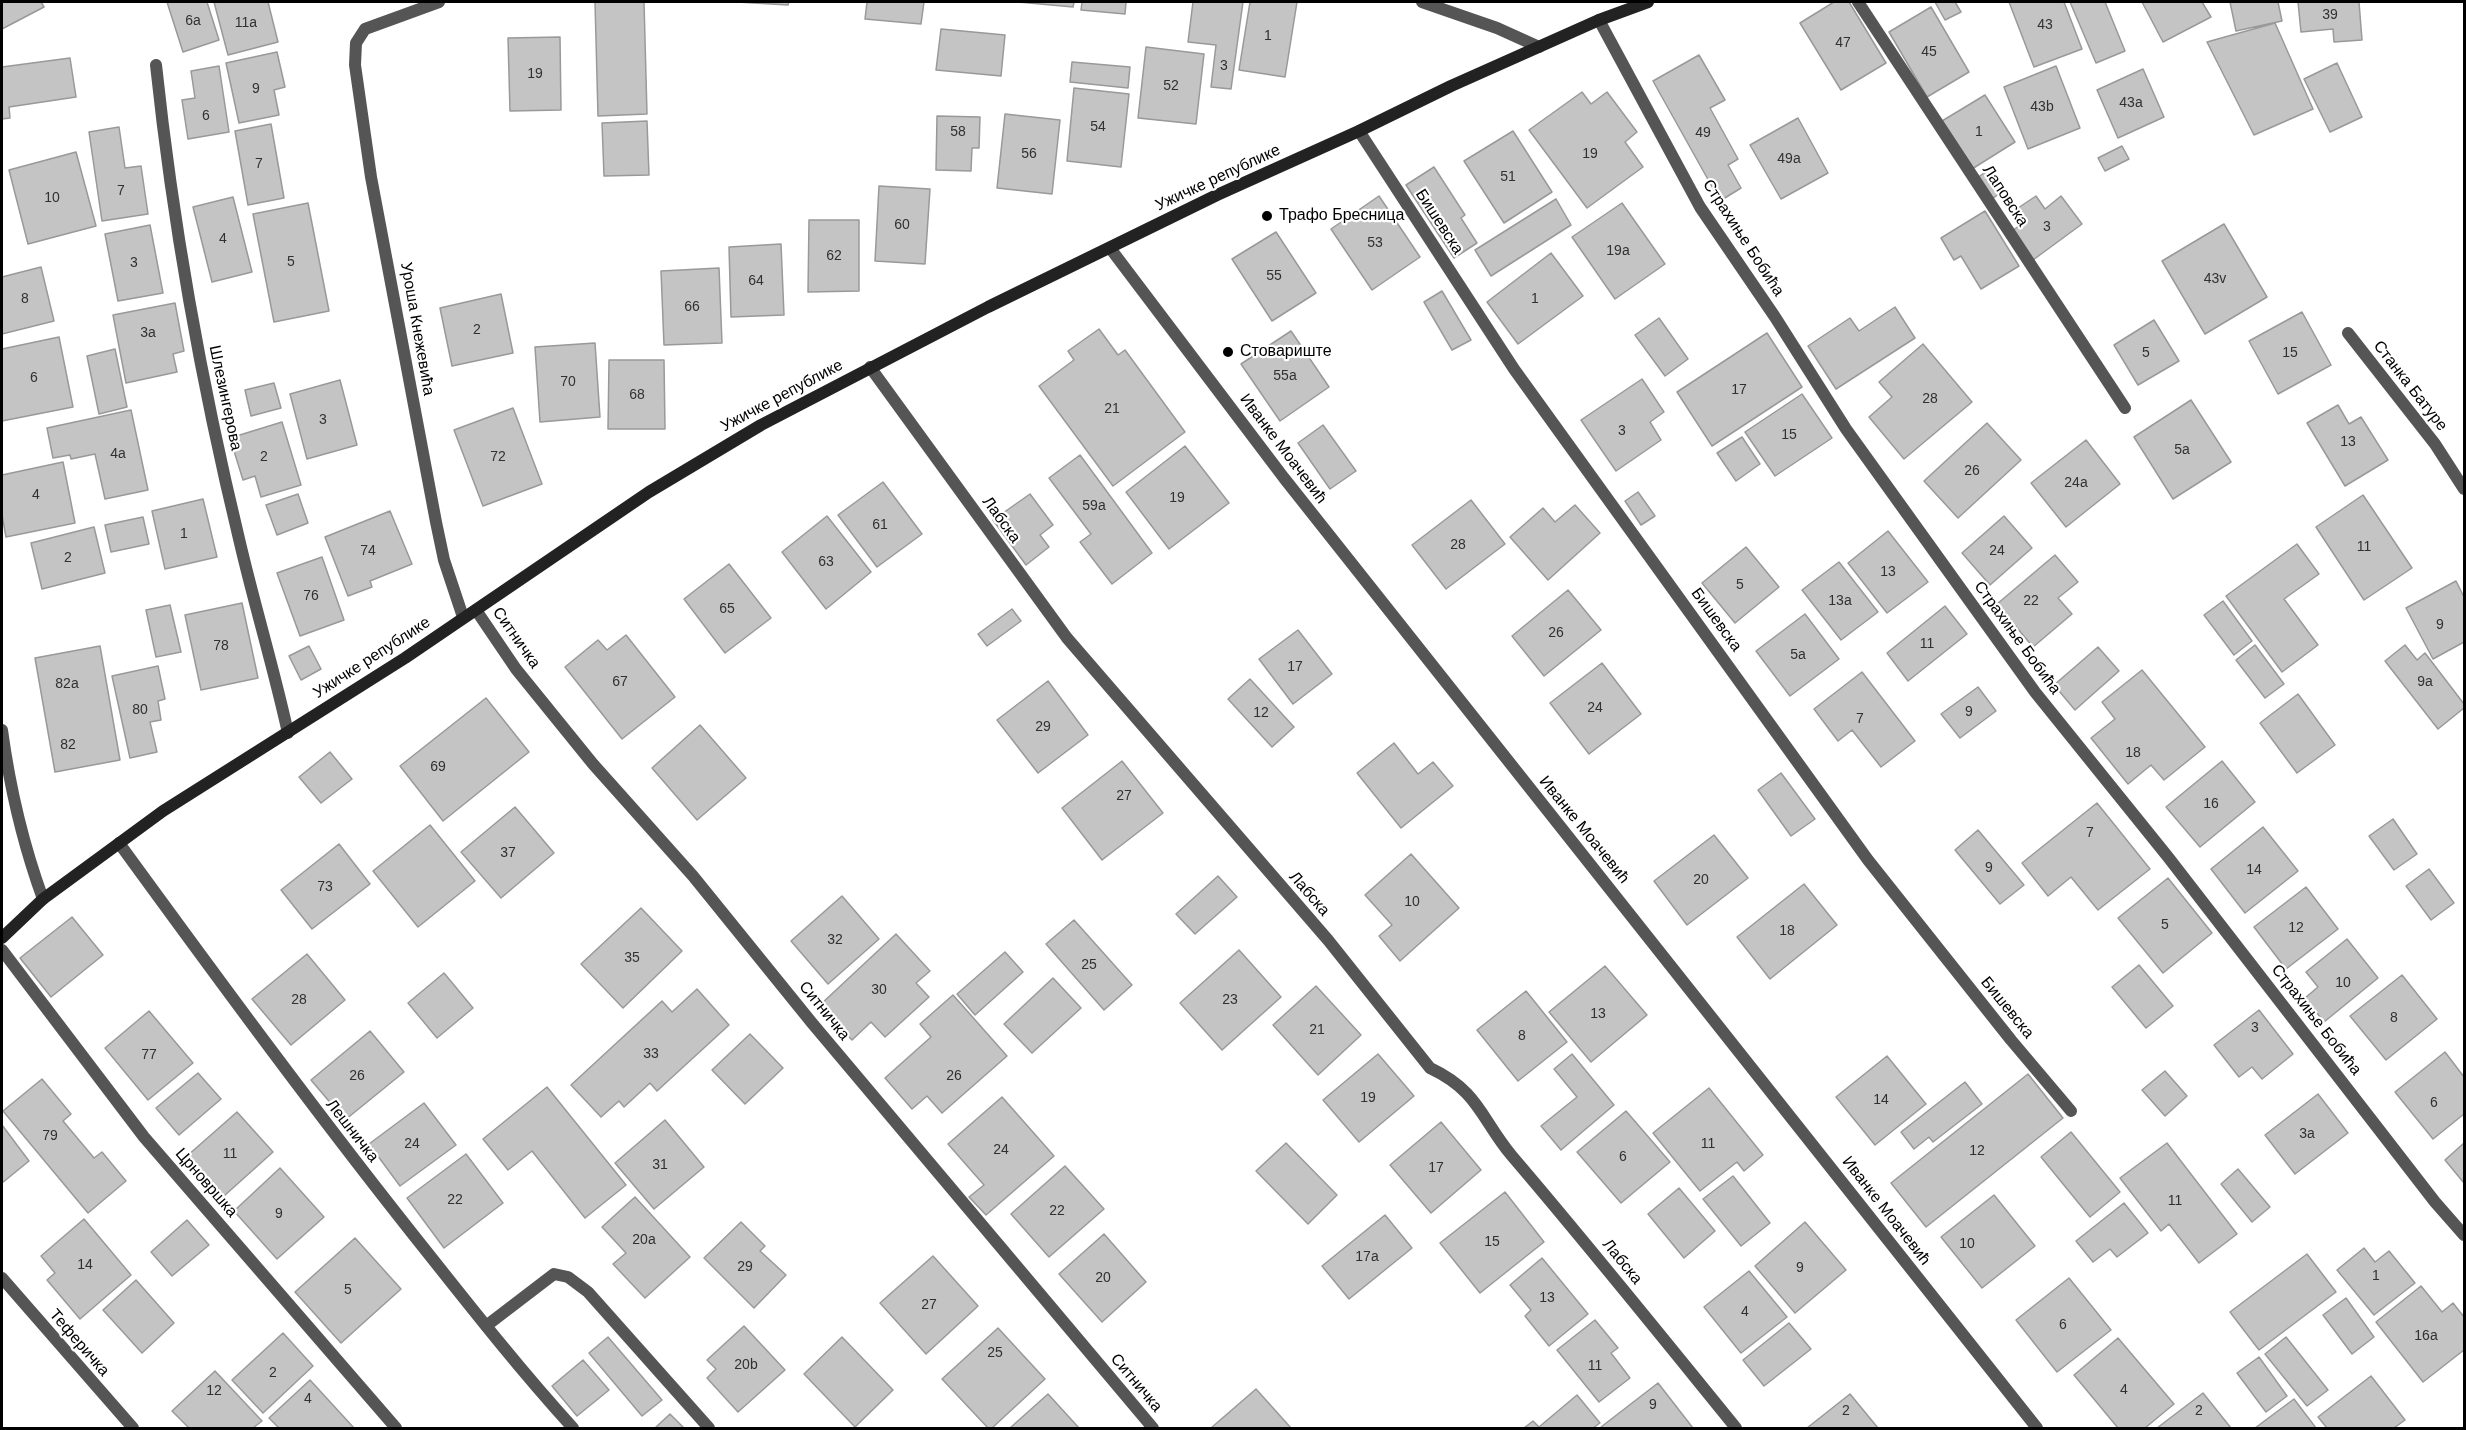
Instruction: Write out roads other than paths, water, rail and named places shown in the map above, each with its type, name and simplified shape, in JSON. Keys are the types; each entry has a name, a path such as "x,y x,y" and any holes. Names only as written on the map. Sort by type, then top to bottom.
{"street":[{"name":"Уроша Кнежевића","path":"439,2 365,29 356,43 355,65 360,113 444,560 463,617"},
{"path":"1422,2 1497,28 1539,47"},
{"name":"Ужичке републике","path":"2,938 43,899 163,811 405,658 583,535 691,465 870,367 1217,195 1599,20 1648,2"},
{"name":"Лаповска","path":"1858,2 2125,408"},
{"name":"Страхиње Бобића","path":"1599,20 1700,207 1775,317 1846,429 2035,692 2464,1236"},
{"name":"Шлезингерова","path":"156,65 163,133 202,374 240,544 275,672 288,733"},
{"name":"Бишевска","path":"1359,131 1514,369 1861,851 2011,1040 2071,1111"},
{"name":"Иванке Моачевић","path":"1110,248 1284,478 2037,1428"},
{"name":"Станка Батуре","path":"2348,333 2435,444 2464,489"},
{"name":"Лабска","path":"870,367 1067,638 1320,931 1430,1068 1466,1090 1510,1154 1736,1428"},
{"name":"Ситничка","path":"476,610 516,669 593,764 693,876 812,1023 1153,1428"},
{"path":"2,730 14,805 29,861 43,899"},
{"name":"Лешничка","path":"119,843 292,1080 522,1372 573,1428"},
{"name":"Црновршка","path":"2,950 144,1137 396,1428"},
{"path":"486,1326 554,1274 568,1277 588,1292 709,1428"},
{"name":"Теферичка","path":"2,1278 133,1428"}],"place":[{"name":"Трафо Бресница","path":"1267,216"},
{"name":"Стовариште","path":"1228,352"}]}
